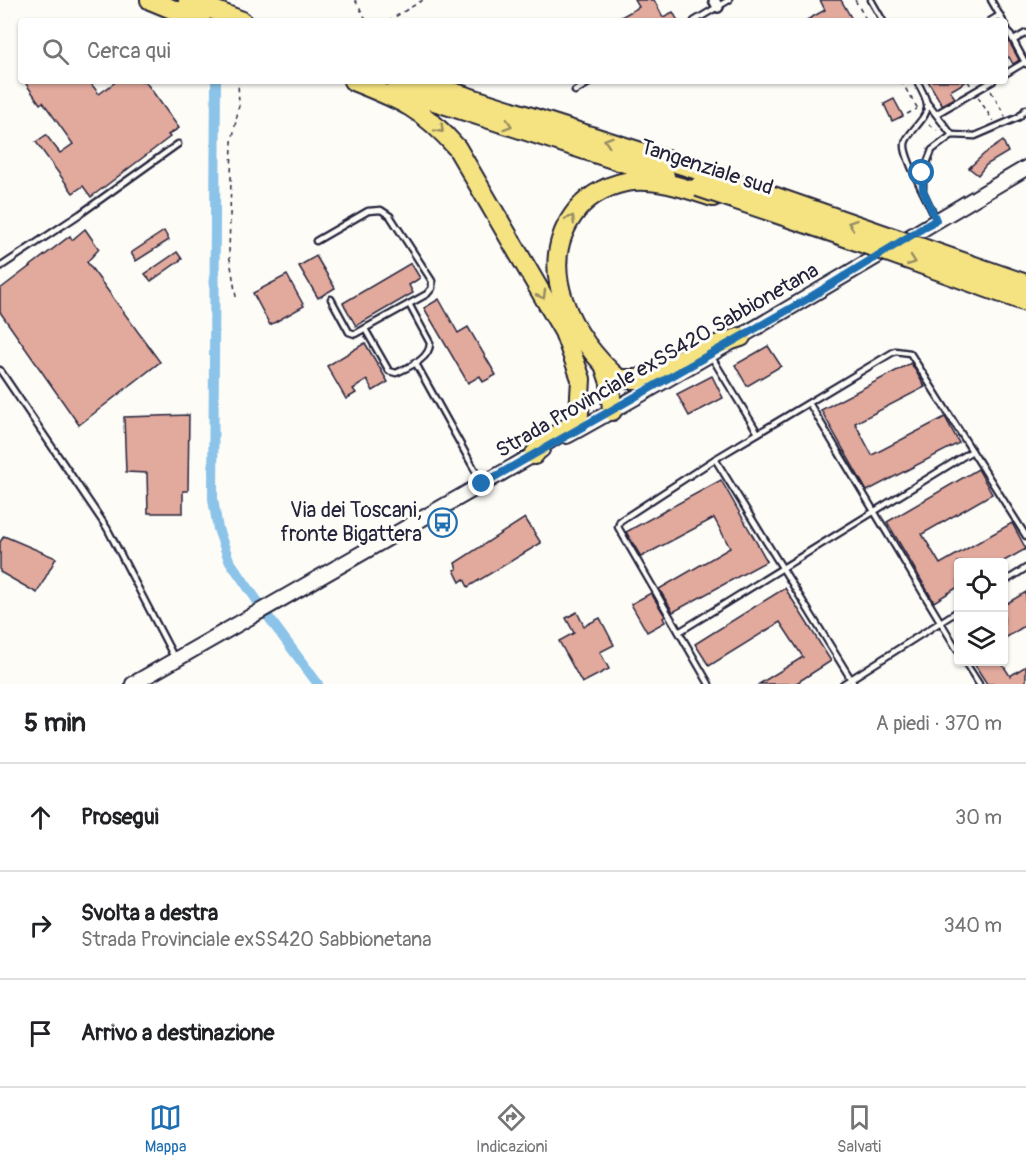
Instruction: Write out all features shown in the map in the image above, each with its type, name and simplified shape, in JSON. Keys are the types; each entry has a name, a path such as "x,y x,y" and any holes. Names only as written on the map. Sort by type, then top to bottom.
{"highway":[{"path":"150,0 194,18"},
{"path":"188,0 234,18"},
{"path":"360,84 405,102 422,113 439,127 457,148 564,332 581,379 592,395 612,411"},
{"name":"Tangenziale sud","path":"382,84 1026,284"},
{"name":"Tangenziale sud","path":"426,84 1026,302"},
{"path":"700,183 630,181 612,185 582,204 568,224 558,247 556,264 562,301 575,327 604,366 619,379 638,379 694,352 741,337"},
{"path":"604,366 610,383 612,411"},
{"path":"534,454 543,443 573,424 579,414 581,379"}],"main road":[{"name":"Strada Provinciale exSS420 Sabbionetana","path":"133,684 711,355 918,230 1026,168"}],"lane":[{"path":"698,18 716,3 729,0"},
{"path":"871,0 881,18"},
{"path":"991,0 1002,18"},
{"path":"995,18 1000,15"},
{"path":"1008,30 1026,63 1008,72"},
{"path":"1014,40 1026,33"},
{"path":"575,91 587,84"},
{"path":"918,84 928,104 951,133 975,136 1019,117 1026,109"},
{"path":"936,114 987,84"},
{"path":"928,104 926,116 907,138 905,147 913,171 936,220"},
{"path":"923,190 922,173 927,159 932,150 951,133"},
{"path":"0,267 80,214 178,144"},
{"path":"316,241 368,212 381,210 386,212 432,281 432,288 427,294 355,334 349,333 331,299"},
{"path":"364,328 389,371 396,373 426,355 430,350 430,343 409,304"},
{"path":"710,684 618,527 620,521 715,459 895,351 910,353 1026,536"},
{"path":"711,355 758,433"},
{"path":"415,362 482,484"},
{"path":"0,370 107,528 175,660"},
{"path":"809,403 954,644"},
{"path":"679,632 972,451"},
{"path":"715,459 852,682"},
{"path":"1008,579 1026,568"},
{"path":"843,684 852,682 956,612"},
{"path":"967,666 978,684"}],"path":[{"path":"356,0 365,18"},
{"path":"393,18 423,0"},
{"path":"855,0 865,18"},
{"path":"236,297 229,253 232,142 239,105 238,84"},
{"path":"899,118 917,109 904,84"},
{"path":"970,84 994,123 1005,117"},
{"path":"987,84 1009,122"},
{"path":"923,119 931,128 951,133"}],"building":[{"path":"635,0 654,0 663,17 673,12 676,18 619,18 639,7"},
{"path":"820,0 841,0 851,18 810,18 825,10"},
{"path":"1008,40 1019,60 1013,64 1009,57"},
{"path":"26,84 91,84 99,94 113,84 147,84 179,128 91,197 83,186 73,193 36,142 46,135 60,153 73,144 43,102 40,104"},
{"path":"930,84 962,84 950,91 955,98 942,105"},
{"path":"894,99 903,116 892,121 884,104"},
{"path":"1003,141 1008,152 986,165 978,175 969,168 984,154"},
{"path":"85,229 99,249 87,262 160,362 79,425 0,312 0,289 70,236 72,240"},
{"path":"164,231 169,240 136,261 131,253"},
{"path":"177,252 182,259 151,281 145,274"},
{"path":"316,256 335,288 318,298 299,266"},
{"path":"411,263 420,278 409,285 413,293 356,326 343,303"},
{"path":"287,275 304,306 270,325 253,293"},
{"path":"439,299 458,333 468,327 496,375 483,382 480,376 468,383 424,308"},
{"path":"365,343 388,382 373,391 367,380 353,389 356,393 346,399 327,366"},
{"path":"768,346 781,366 747,386 735,365"},
{"path":"911,363 925,387 855,423 872,455 945,417 959,443 867,491 821,410"},
{"path":"712,376 723,398 689,416 677,394"},
{"path":"189,415 188,491 183,491 183,513 148,513 147,473 126,472 124,417"},
{"path":"978,469 992,494 922,534 940,564 1012,523 1026,549 1008,559 954,558 954,590 934,602 887,522"},
{"path":"721,480 767,561 673,612 659,589 730,548 714,518 641,557 626,532"},
{"path":"525,518 541,543 468,587 464,579 460,582 454,570 457,569 455,563"},
{"path":"4,536 56,558 37,593 0,572 0,542"},
{"path":"785,588 831,661 795,684 759,684 803,657 780,622 709,666 695,644"},
{"path":"1026,592 1026,625 1008,636 1008,612 1008,603"},
{"path":"651,593 665,616 663,618 665,622 647,632 631,604"},
{"path":"577,612 584,626 600,618 614,645 600,652 609,669 582,683 559,641 574,633 566,618"},
{"path":"976,666 1004,666 1010,676 1026,666 1026,684 987,684"}],"waterway":[{"path":"216,84 213,499 218,529 229,560 318,684"}],"place":[{"name":"Via dei Toscani, fronte Bigattera","path":"443,522"}],"route":[{"path":"482,484 668,380 809,298 936,220 923,190 922,173"}]}
